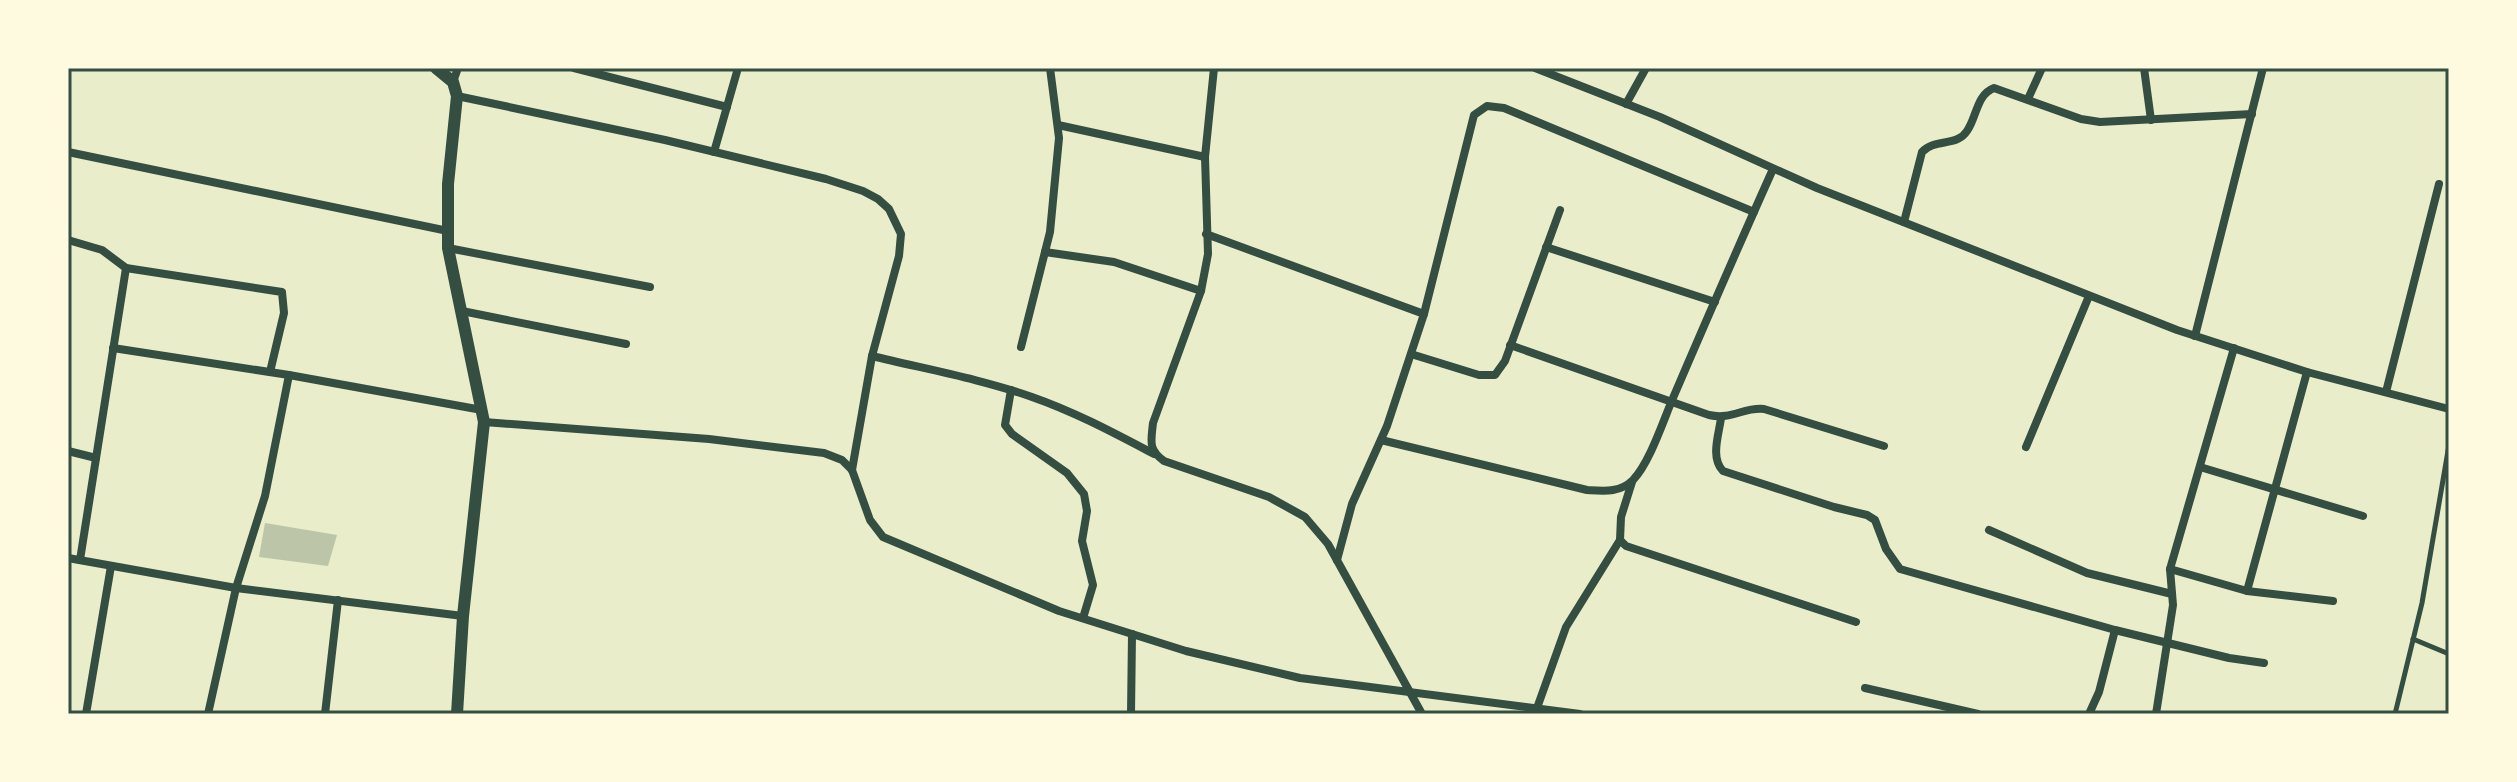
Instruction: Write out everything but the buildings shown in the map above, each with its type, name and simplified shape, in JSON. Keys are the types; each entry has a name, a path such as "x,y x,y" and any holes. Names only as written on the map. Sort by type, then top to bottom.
{"street":[{"path":"436,68 453,82 457,96 448,184 448,248 483,416 463,616 457,714"},
{"path":"453,82 458,68"},
{"path":"574,68 727,107"},
{"path":"714,152 738,68"},
{"path":"1021,347 1052,216 1058,125 1050,68"},
{"path":"1154,454 1151,442 1153,423 1201,291 1208,254 1205,157 1214,68"},
{"path":"1535,68 1626,104 1773,169 2195,336 2307,372 2449,409"},
{"path":"1626,104 1646,68"},
{"path":"2028,99 2042,68"},
{"path":"2144,68 2151,120"},
{"path":"2195,336 2263,68"},
{"path":"1904,222 1919,159 1928,145 1957,140 1967,133 1987,91 1994,88 2081,119 2100,122 2252,114"},
{"path":"457,96 826,179 863,191 889,209 901,234 899,256 872,356 852,470"},
{"path":"1337,560 1352,504 1381,440 1424,314 1474,115 1487,106 1504,108 1754,212"},
{"path":"1058,125 1205,157"},
{"path":"68,152 448,231"},
{"path":"1537,708 1566,627 1620,540 1621,517 1632,481 1641,468 1773,169"},
{"path":"2386,392 2439,184"},
{"path":"1411,354 1479,375 1495,375 1505,361 1560,210"},
{"path":"1206,234 1424,314"},
{"path":"68,240 102,250 126,268 282,292 284,313 270,372"},
{"path":"1546,247 1715,302"},
{"path":"448,248 650,287"},
{"path":"1045,252 1114,262 1201,291"},
{"path":"80,560 126,268"},
{"path":"2026,447 2089,296"},
{"path":"462,311 626,344"},
{"path":"1510,345 1670,403 1721,418 1732,417 1752,408 1764,409 1884,446"},
{"path":"113,348 289,375 483,416 801,449 842,460 852,470 870,520 883,537 1083,618 1186,651 1300,678 1580,714"},
{"path":"2156,714 2168,643 2172,594 2170,569 2234,348"},
{"path":"872,356 1011,390 1089,419 1164,461 1269,497 1305,517 1328,544 1422,714"},
{"path":"2247,591 2307,372"},
{"path":"208,714 236,588 265,496 289,375"},
{"path":"1011,390 1005,425 1012,434 1067,473 1084,494 1087,511 1082,541 1093,585 1083,618"},
{"path":"1721,418 1716,457 1717,465 1723,471 1867,515 1875,520 1886,549 1900,569 2115,630 2264,663"},
{"path":"1381,440 1587,490 1621,489 1632,481"},
{"path":"68,451 96,458"},
{"path":"2200,467 2363,516"},
{"path":"1989,530 2087,573 2172,594"},
{"path":"1620,540 1637,551 1856,622"},
{"path":"68,558 236,588 463,616"},
{"path":"86,714 111,566"},
{"path":"2170,569 2247,591 2333,601"},
{"path":"325,714 338,600"},
{"path":"2089,714 2099,692 2115,630"},
{"path":"1131,714 1132,634"},
{"path":"1865,688 1978,714"}],"lane":[{"path":"2395,714 2422,603 2449,445"},
{"path":"2413,639 2449,654"}]}
